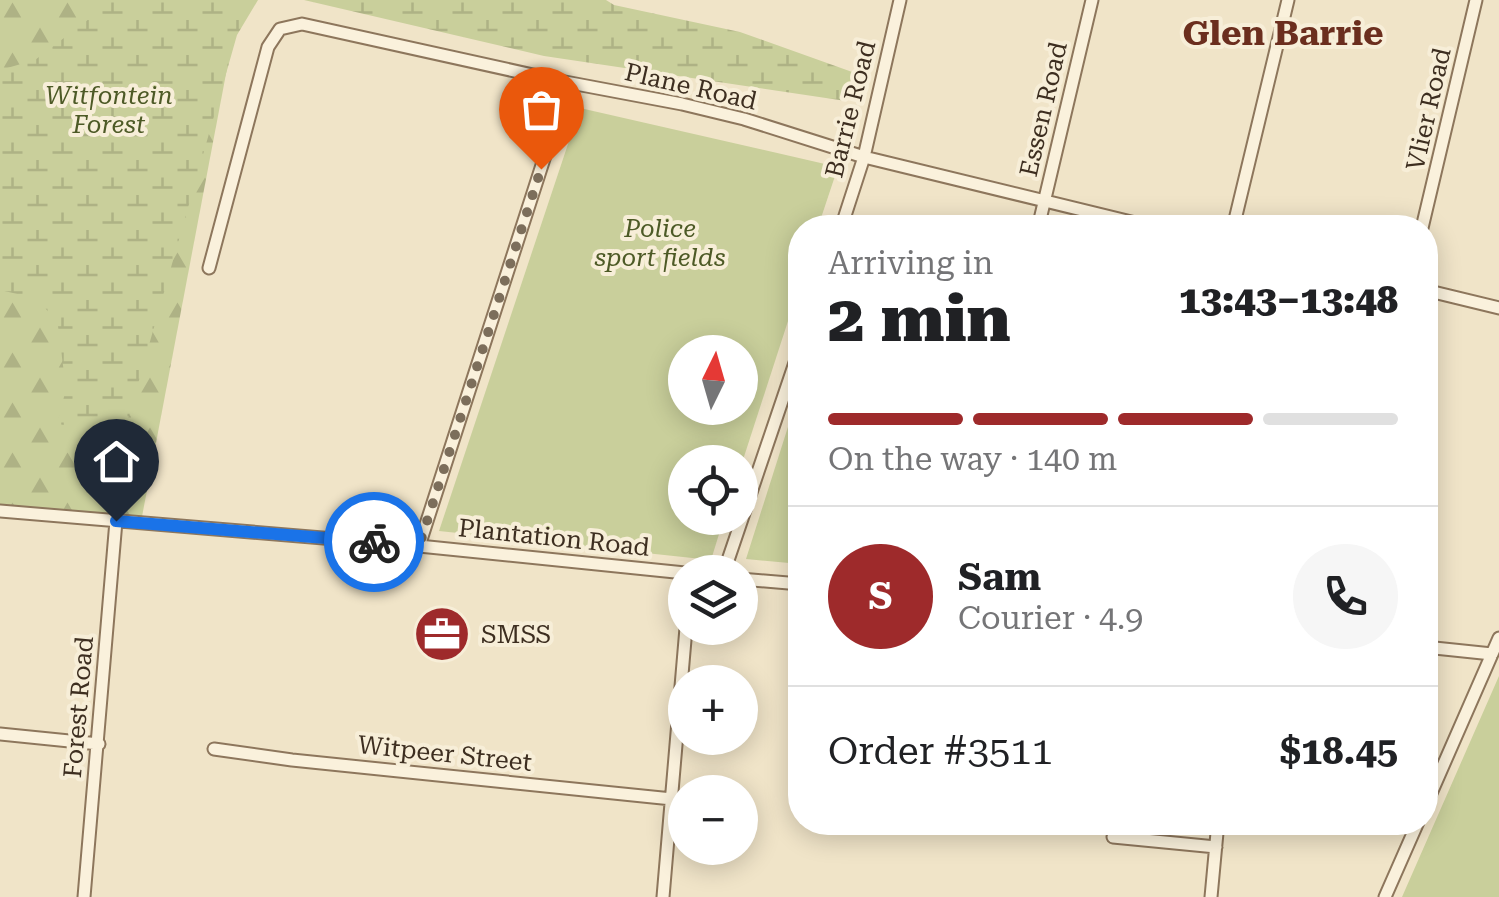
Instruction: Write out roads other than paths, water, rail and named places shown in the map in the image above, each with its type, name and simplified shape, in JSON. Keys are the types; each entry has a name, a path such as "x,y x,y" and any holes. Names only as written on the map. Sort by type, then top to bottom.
{"street":[{"name":"Barrie Road","path":"845,215 864,157 900,0"},
{"name":"Essen Road","path":"1041,215 1092,0"},
{"path":"1237,215 1288,0"},
{"name":"Vlier Road","path":"1425,215 1476,0"},
{"name":"Plane Road","path":"208,268 268,46 280,30 290,25 312,26 744,119 864,157 1102,215"},
{"path":"419,546 553,131 560,81"},
{"path":"1438,293 1499,308"},
{"path":"730,555 788,383"},
{"name":"Plantation Road","path":"0,510 668,571"},
{"name":"Forest Road","path":"84,897 116,521"},
{"path":"758,580 788,583"},
{"path":"1438,777 1499,638"},
{"path":"674,775 685,645"},
{"path":"1438,648 1492,654"},
{"path":"0,734 98,744"},
{"name":"Witpeer Street","path":"214,749 668,799"},
{"path":"1211,897 1217,835"},
{"path":"1385,897 1412,835"},
{"path":"1113,837 1216,847"},
{"path":"663,897 668,843"}],"place":[{"name":"SMSS","path":"442,634"}],"district":[{"name":"Glen Barrie","path":"1283,33"}],"park label":[{"name":"Witfontein Forest","path":"109,110"},
{"name":"Police sport fields","path":"660,242"}]}
